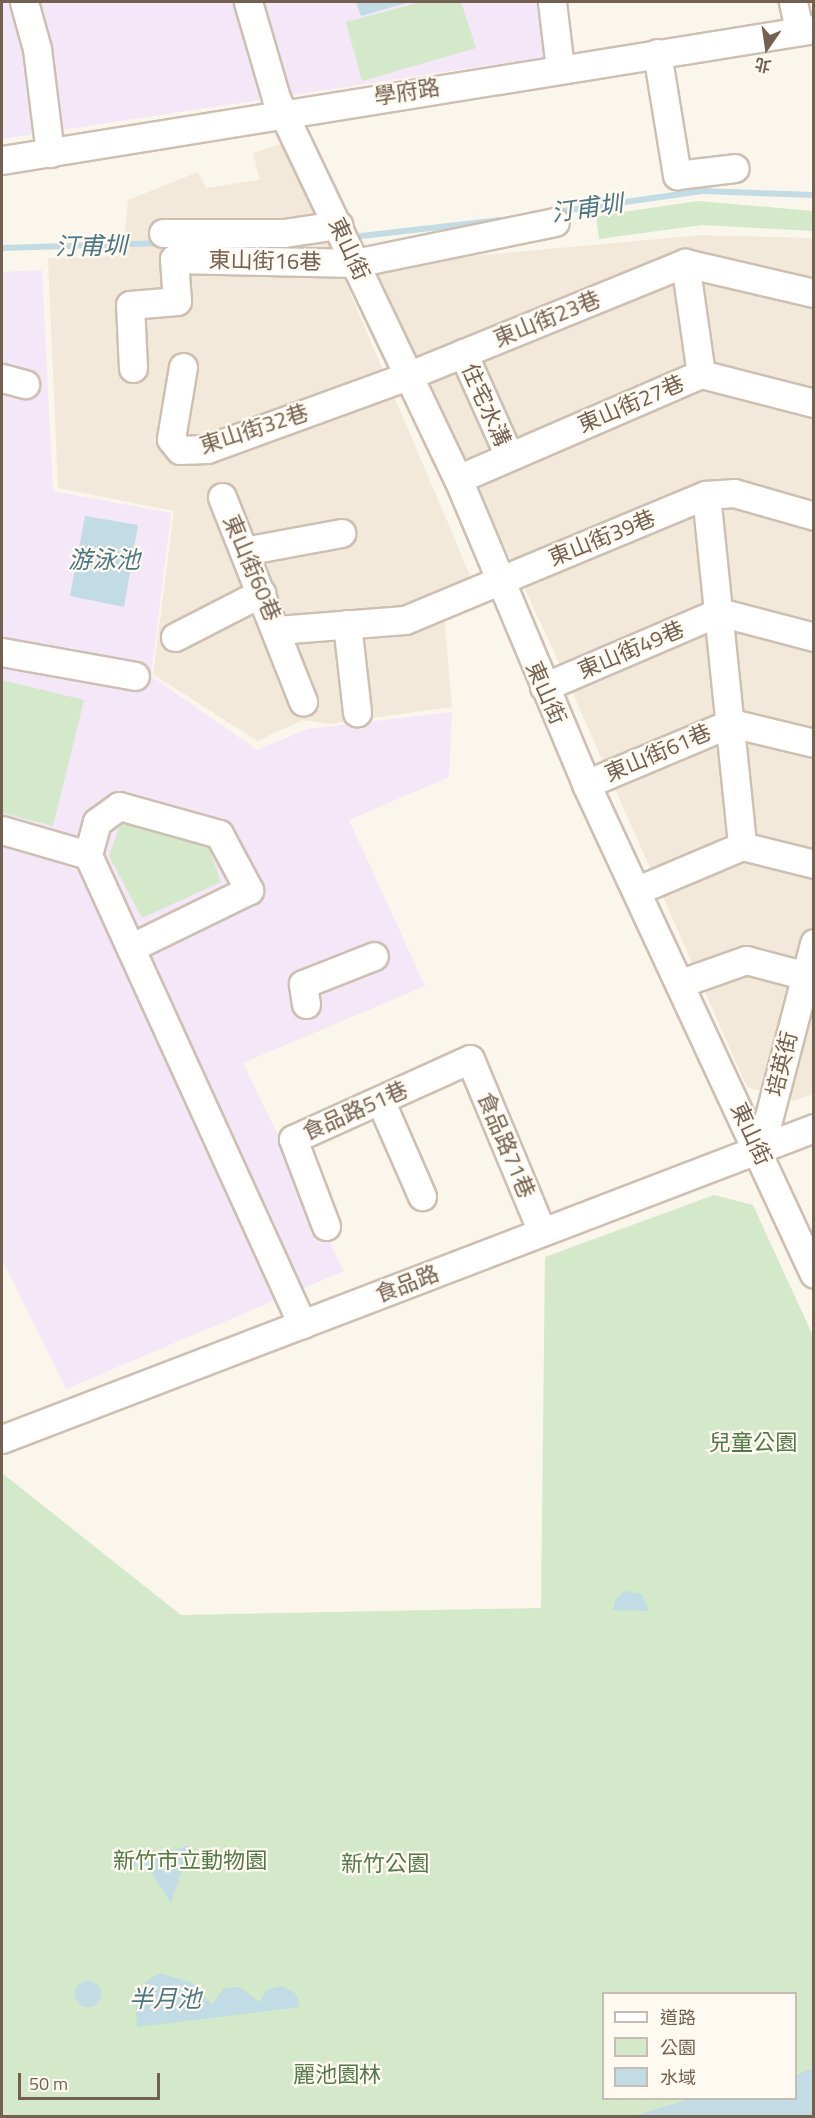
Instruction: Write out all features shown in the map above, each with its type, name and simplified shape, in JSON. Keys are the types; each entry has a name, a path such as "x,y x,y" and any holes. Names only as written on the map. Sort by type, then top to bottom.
{"street":[{"path":"24,2 37,49 50,153"},
{"name":"東山街","path":"248,2 266,74 458,479 497,580 586,784 760,1151 813,1274"},
{"path":"552,2 560,68"},
{"path":"793,2 806,30"},
{"name":"學府路","path":"2,160 284,111 806,30"},
{"path":"657,53 676,175 735,168"},
{"name":"東山街16巷","path":"133,368 130,305 177,301 174,259 355,263 555,222"},
{"path":"163,233 284,232 338,225"},
{"path":"685,263 813,293"},
{"name":"東山街23巷","path":"410,375 685,263"},
{"name":"東山街27巷","path":"458,479 701,374 685,263"},
{"name":"住宅水溝","path":"464,353 509,456"},
{"name":"東山街32巷","path":"183,367 171,439 180,450 207,449 410,375"},
{"path":"701,374 813,403"},
{"name":"東山街39巷","path":"497,580 706,495 734,493 813,516"},
{"path":"706,495 742,846"},
{"name":"東山街60巷","path":"222,497 277,630 405,620 497,580"},
{"path":"244,551 341,533"},
{"path":"175,637 261,593"},
{"path":"719,612 813,637"},
{"name":"東山街49巷","path":"544,687 719,612"},
{"path":"347,624 357,712"},
{"path":"277,630 303,702"},
{"path":"2,652 135,676"},
{"path":"731,723 813,743"},
{"name":"東山街61巷","path":"586,784 731,723"},
{"path":"130,948 249,890 219,834 119,806 97,822 88,855 130,948 302,1324"},
{"path":"2,830 88,855"},
{"path":"638,890 742,846 813,864"},
{"name":"培英街","path":"760,1151 809,977 813,943"},
{"path":"306,1004 303,984 374,956"},
{"path":"681,983 746,960 809,977"},
{"name":"食品路51巷","path":"326,1226 293,1139 470,1059"},
{"name":"食品路71巷","path":"470,1059 542,1232"},
{"path":"380,1100 422,1196"},
{"name":"食品路","path":"2,1439 760,1151 813,1128"}],"shaded area":[{"path":"2,2 543,2 550,56 2,139"},
{"path":"286,142 481,601 444,616 452,707 329,724 303,720 257,741 153,674 174,511 58,488 48,258 122,256 128,200 198,172 206,188 260,180 253,153"},
{"path":"701,235 813,238 813,1094 794,1101 747,1087 562,669 374,265"},
{"path":"42,270 53,491 171,513 151,676 257,750 308,729 452,712 449,777 349,820 425,986 243,1063 344,1271 66,1389 2,1259 2,272"}],"green space":[{"path":"421,2 461,2 476,48 362,81 346,22"},
{"path":"698,201 813,211 813,231 702,225 599,239 596,216"},
{"path":"2,680 84,700 53,826 2,813"},
{"path":"122,820 208,845 221,882 142,918 109,856"},
{"name":"新竹公園","path":"714,1195 753,1205 813,1336 813,2116 2,2116 2,1473 181,1615 541,1608 545,1257"}],"water":[{"path":"356,2 410,2 361,16"},
{"name":"游泳池","path":"85,516 138,525 124,607 70,596"},
{"path":"625,1591 642,1594 649,1611 613,1610 616,1598"},
{"path":"190,1845 171,1903 151,1872 128,1863"},
{"name":"半月池","path":"160,1973 193,1983 212,2005 224,1988 239,1987 259,2002 268,1989 282,1986 296,1994 300,2007 137,2027 136,2006 145,1982"},
{"path":"88,1981 97,1985 101,1994 97,2003 88,2007 79,2003 75,1994 79,1985"},
{"path":"813,2068 813,2116 632,2116 687,2100 797,2100 797,2075"}],"waterway":[{"name":"汀甫圳","path":"555,212 703,191 814,195"},
{"name":"汀甫圳","path":"361,236 501,220"},
{"name":"汀甫圳","path":"2,248 163,243"}],"park label":[{"name":"兒童公園","path":"753,1443"},
{"name":"新竹市立動物園","path":"190,1861"},
{"name":"麗池園林","path":"337,2075"}]}
